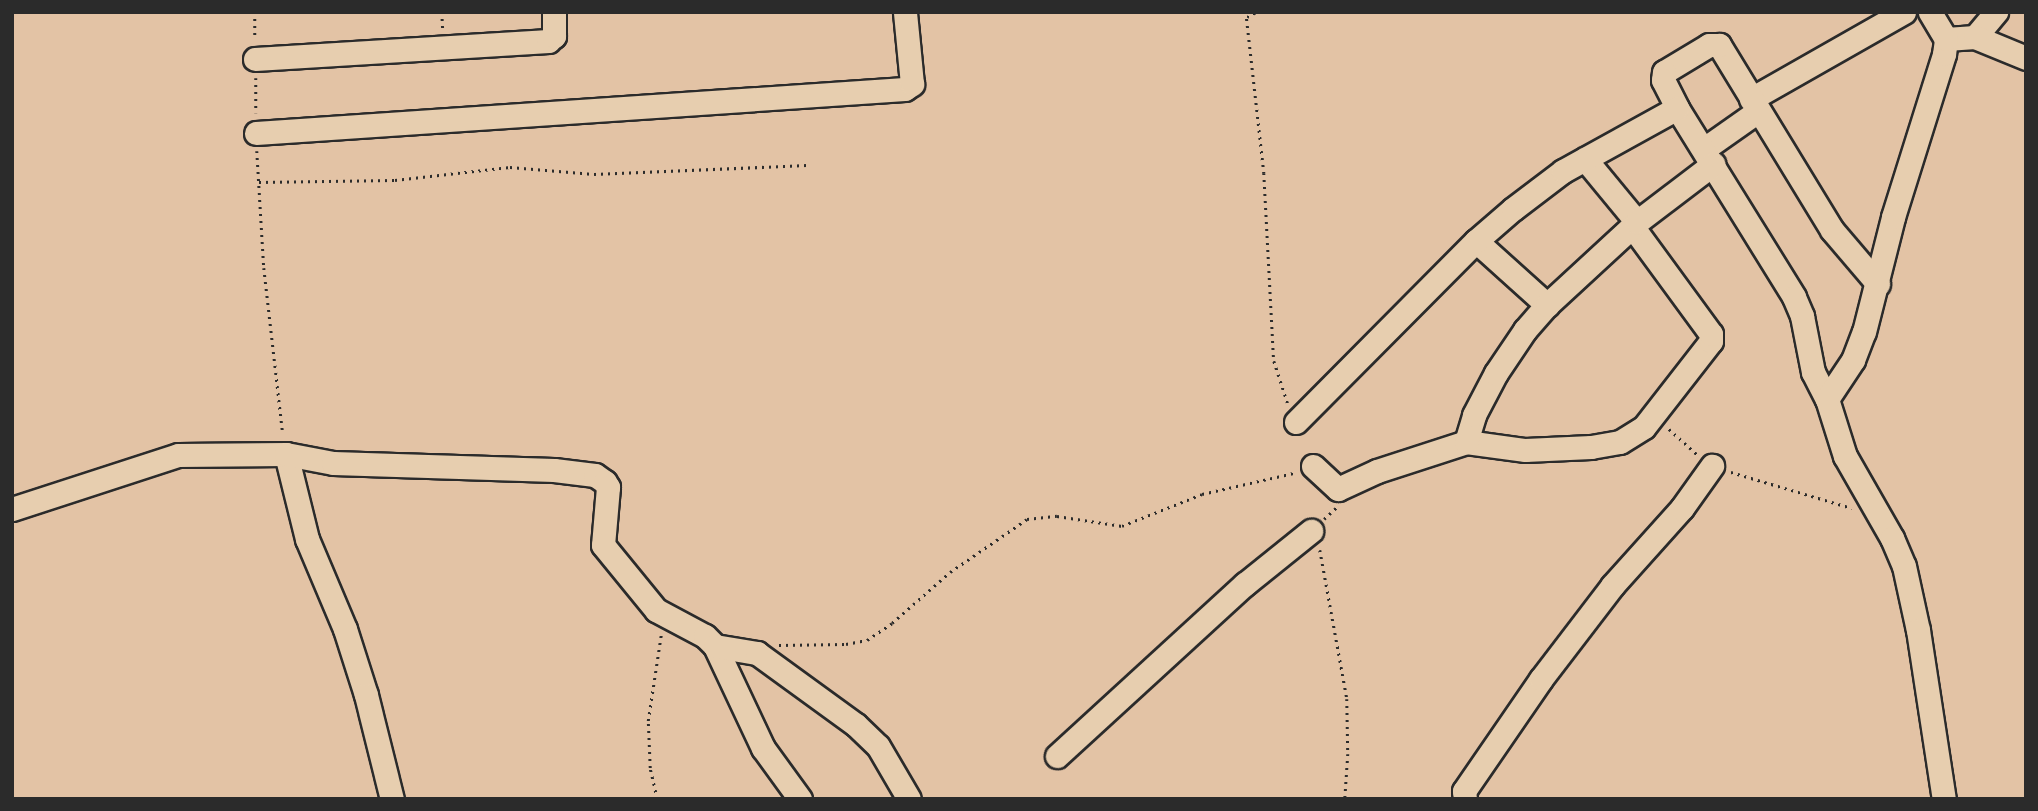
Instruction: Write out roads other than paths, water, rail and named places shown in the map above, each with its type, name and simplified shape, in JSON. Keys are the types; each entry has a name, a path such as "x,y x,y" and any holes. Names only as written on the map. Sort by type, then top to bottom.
{"street":[{"path":"255,59 548,41 554,36 554,12"},
{"path":"256,133 908,88 912,79 905,12"},
{"path":"1466,442 1474,415 1496,373 1525,330 1547,305 1708,156 1755,105 1904,12"},
{"path":"1827,399 1853,360 1878,284 1893,217 1946,38 1930,12"},
{"path":"1975,37 1996,12"},
{"path":"1946,38 1975,37 2026,58"},
{"path":"1878,284 1843,247 1719,46 1714,44 1664,72 1663,80 1677,108 1794,297 1808,337 1814,372 1827,399 1845,456 1892,538 1904,566 1918,630 1944,799"},
{"path":"1296,422 1476,242 1545,184 1677,108"},
{"path":"1313,466 1338,489 1377,471 1466,442 1525,450 1591,447 1620,442 1636,434 1654,414 1712,337 1635,224 1585,159"},
{"path":"1476,242 1547,305"},
{"path":"286,454 307,539 345,629 366,695 392,799"},
{"path":"12,509 178,455 286,454 332,463 554,470 595,475 606,482 608,487 603,545 640,594 665,615 705,636 715,646 763,748 800,799"},
{"path":"1465,799 1464,790 1541,679 1612,586 1682,508 1712,466"},
{"path":"1057,756 1245,584 1311,531"},
{"path":"715,646 757,653 856,724 878,746 909,799"}]}
